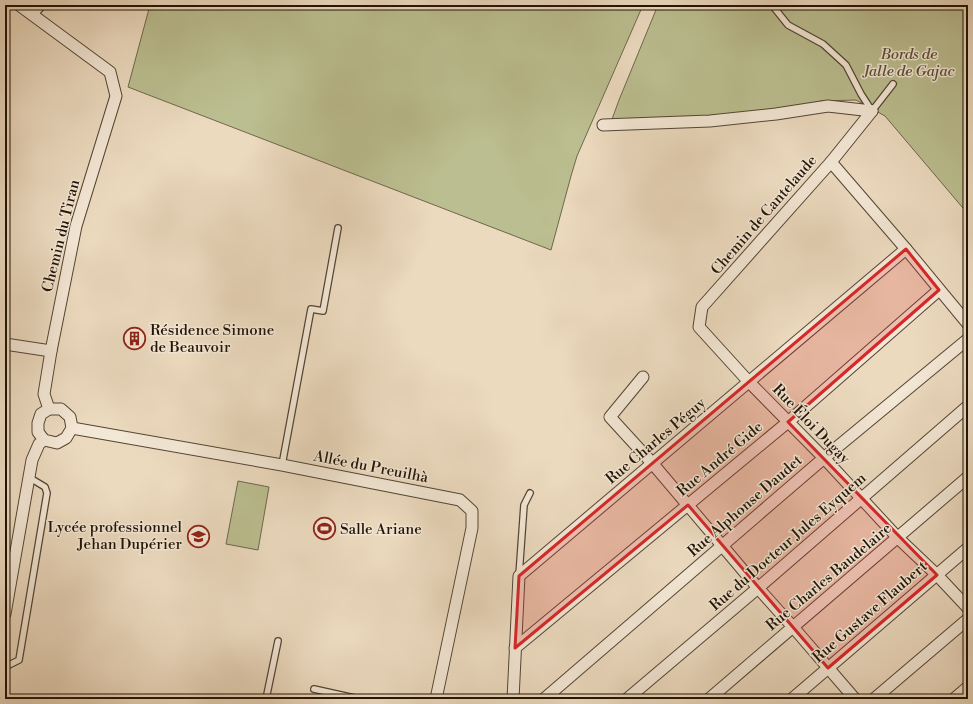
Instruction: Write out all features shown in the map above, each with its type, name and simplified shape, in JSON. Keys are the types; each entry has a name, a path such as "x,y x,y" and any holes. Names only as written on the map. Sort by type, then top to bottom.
{"street":[{"path":"19,5 34,16"},
{"name":"Chemin du Tiran","path":"34,16 110,72 116,96 76,226 44,394 49,409"},
{"path":"603,125 710,121 776,114 828,106 872,111"},
{"name":"Chemin de Cantelaude","path":"719,288 831,162 872,111"},
{"name":"Chemin de Cantelaude","path":"831,162 968,324"},
{"name":"Rue Charles Péguy","path":"519,576 906,249"},
{"name":"Rue Éloi Dugay","path":"719,288 702,308 699,328 749,382 824,458 898,538 968,608"},
{"name":"Rue André Gide","path":"515,648 788,422 939,290"},
{"name":"Rue Alphonse Daudet","path":"544,699 824,458 968,339"},
{"path":"5,344 51,352"},
{"path":"643,377 610,417 653,464 758,588 855,699"},
{"name":"Rue du Docteur Jules Eyquem","path":"627,699 968,406"},
{"path":"49,409 61,409 70,417 72,428 66,438 57,443 44,440 38,432 38,423 41,414 49,409"},
{"name":"Allée du Preuilhà","path":"72,428 282,465 460,500 472,510 472,528 436,699"},
{"path":"5,614 8,585 30,478 32,460 39,444 44,440"},
{"name":"Rue Charles Baudelaire","path":"709,699 968,478"},
{"name":"Rue Gustave Flaubert","path":"792,699 968,548"},
{"path":"513,699 519,576"},
{"path":"874,699 968,619"},
{"path":"954,699 968,688"}],"lane":[{"path":"34,16 43,5"},
{"path":"772,5 788,25 824,44 846,65 861,94 872,111 893,84"},
{"path":"282,465 311,309 323,312 338,228"},
{"path":"5,667 19,660 47,493 45,487 30,478"},
{"path":"519,576 524,505 530,493"},
{"path":"266,699 278,641"},
{"path":"314,689 359,699"}],"highlighted area":[{"path":"906,249 939,290 788,422 937,575 828,668 688,505 515,648 519,576"}],"green space":[{"path":"150,5 643,5 577,156 551,250 128,87"},
{"name":"Bords de Jalle de Gajac","path":"658,5 968,5 968,214 885,116 856,100 821,101 779,111 611,122"},
{"path":"238,481 269,487 258,550 226,544"}],"place":[{"name":"Résidence Simone de Beauvoir","path":"134,339"},
{"name":"Salle Ariane","path":"324,529"},
{"name":"Lycée professionnel Jehan Dupérier","path":"198,536"}]}
